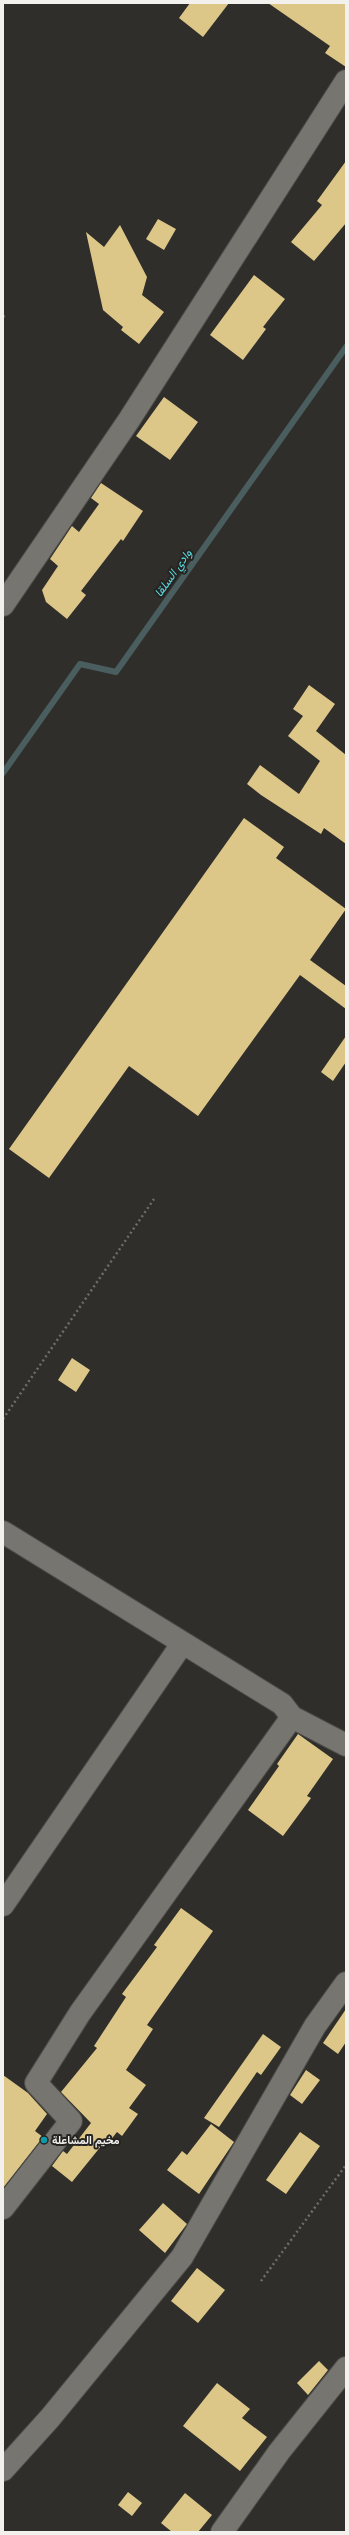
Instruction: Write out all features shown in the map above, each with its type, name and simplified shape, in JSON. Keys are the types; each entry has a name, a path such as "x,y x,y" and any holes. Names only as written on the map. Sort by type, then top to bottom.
{"street":[{"path":"3,605 129,420 346,81"},
{"path":"3,1532 182,1644 282,1704 292,1717 346,1745"},
{"path":"3,1905 182,1644"},
{"path":"3,2208 71,2121 36,2083 80,2013 292,1717"},
{"path":"3,2470 50,2418 182,2257 315,2026 346,1983"},
{"path":"222,2532 279,2452 346,2368"}],"path":[{"path":"3,316 7,318"},
{"path":"3,1419 154,1199"},
{"path":"261,2281 346,2165"}],"building":[{"path":"190,3 229,3 203,37 179,18"},
{"path":"268,3 346,3 346,67 325,53 330,46"},
{"path":"346,161 346,223 314,261 291,242 322,205 317,201"},
{"path":"158,219 176,229 164,250 146,239"},
{"path":"120,225 147,277 142,295 164,312 139,344 121,330 123,327 103,310 86,232 104,247"},
{"path":"254,275 285,299 263,327 266,329 243,360 210,335"},
{"path":"164,397 198,422 170,460 136,436"},
{"path":"101,483 143,511 123,541 121,539 81,591 86,595 67,619 46,602 42,590 58,566 50,559 72,526 79,532 99,504 91,498"},
{"path":"309,685 335,704 316,731 346,755 346,844 324,828 321,834 261,795 247,784 260,765 299,794 320,761 288,736 303,716 293,709"},
{"path":"244,818 284,847 276,858 346,909 310,960 346,986 346,1009 300,975 198,1116 129,1066 49,1178 9,1149"},
{"path":"346,1036 346,1062 333,1081 321,1072"},
{"path":"72,1358 90,1370 76,1392 58,1380"},
{"path":"298,1734 333,1759 307,1796 311,1798 283,1836 248,1810 279,1766 277,1764"},
{"path":"181,1908 213,1931 147,2025 153,2029 126,2070 146,2085 129,2108 138,2114 122,2136 117,2132 109,2142 106,2140 72,2182 52,2166 63,2151 67,2154 91,2123 61,2092 97,2048 94,2046 126,1997 122,1994 157,1947 154,1945"},
{"path":"346,2009 346,2042 338,2054 323,2043"},
{"path":"263,2034 281,2047 261,2075 257,2072 219,2127 204,2118"},
{"path":"306,2070 320,2080 302,2104 290,2095"},
{"path":"3,2075 28,2093 47,2114 35,2131 43,2137 3,2188"},
{"path":"211,2124 234,2142 199,2194 167,2170 182,2151 187,2155"},
{"path":"300,2132 320,2146 286,2194 266,2180"},
{"path":"163,2203 187,2224 165,2253 139,2230"},
{"path":"197,2268 225,2290 198,2323 171,2301"},
{"path":"319,2361 328,2370 308,2395 297,2383"},
{"path":"217,2383 250,2409 242,2418 267,2437 240,2471 183,2426"},
{"path":"128,2492 142,2503 132,2516 118,2505"},
{"path":"185,2493 212,2515 198,2532 172,2532 161,2523"}],"waterway":[{"name":"وادي السلقا","path":"3,773 80,664 116,672 346,347"}],"place":[{"name":"مخيم المشاعلة","path":"44,2140"}]}
